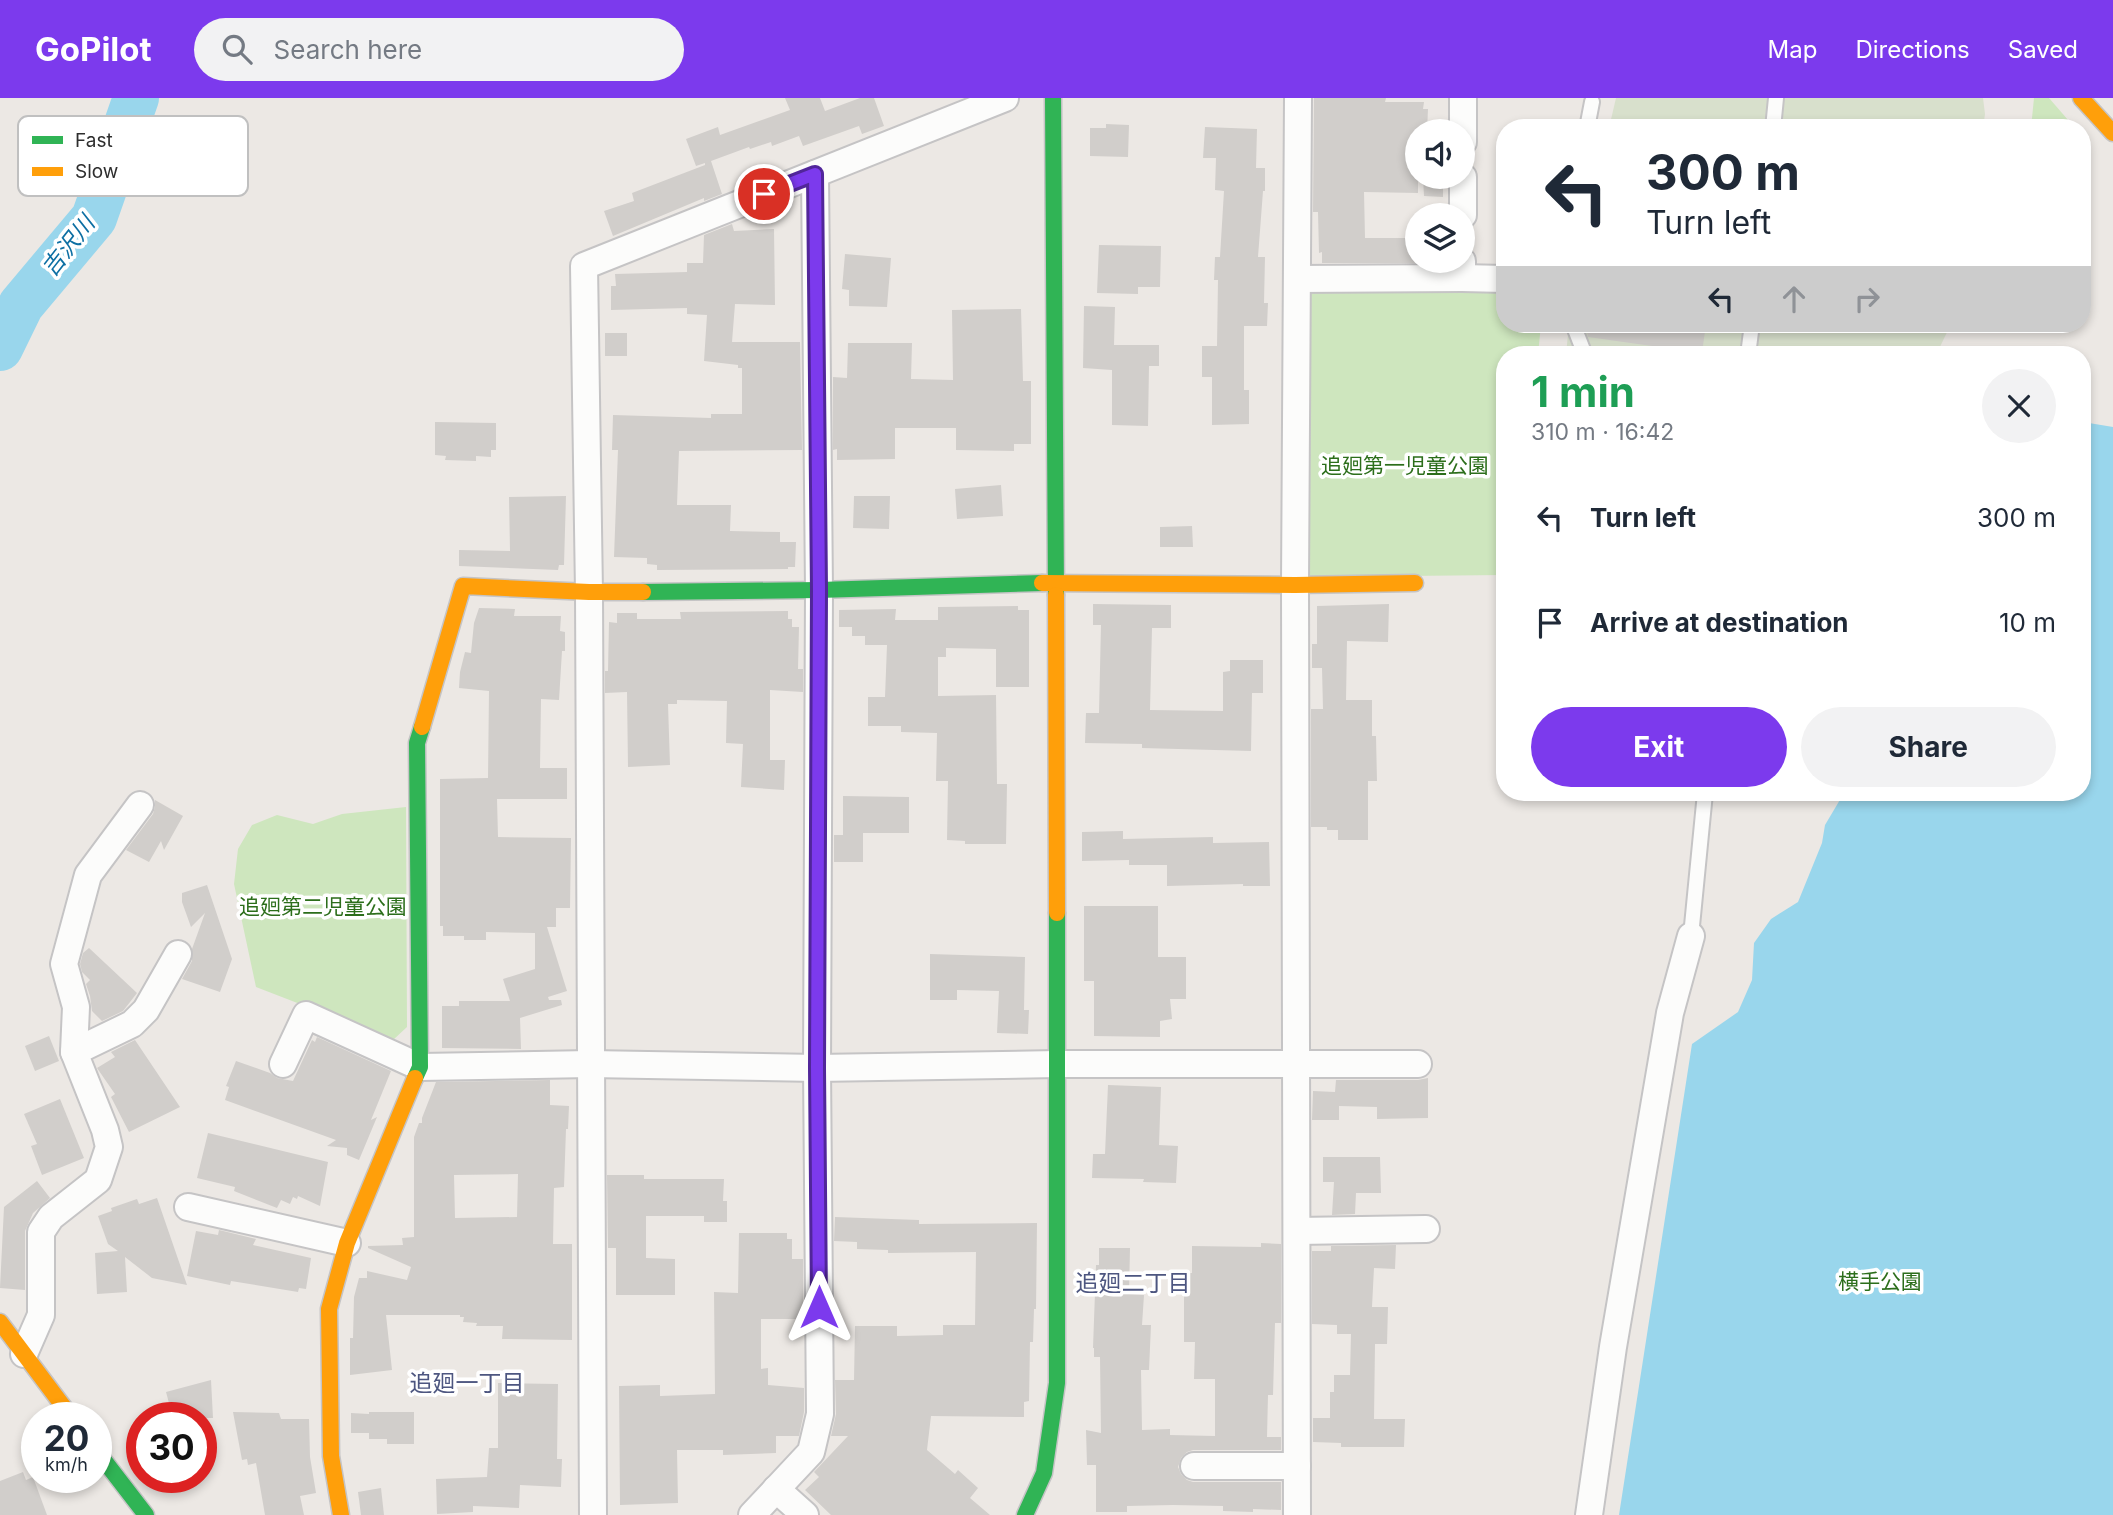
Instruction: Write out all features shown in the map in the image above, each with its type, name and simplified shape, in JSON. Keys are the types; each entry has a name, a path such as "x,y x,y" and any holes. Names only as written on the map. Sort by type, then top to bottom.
{"street":[{"path":"593,1515 589,592 584,266 1005,98"},
{"path":"1025,1515 1044,1473 1057,1383 1053,98"},
{"path":"1297,1515 1295,585 1298,98"},
{"path":"1463,98 1463,119"},
{"path":"2081,98 2113,133"},
{"path":"752,1515 811,1452 820,1414 817,1068 819,590 815,174"},
{"path":"1297,279 1405,272"},
{"path":"1475,272 1496,277"},
{"path":"341,1515 331,1456 328,1381 330,1309 347,1243 419,1067 416,743 463,586 589,592 819,590 1056,583 1415,583"},
{"path":"24,1354 41,1315 41,1232 51,1217 98,1180 109,1147 105,1130 74,1052 76,1007 64,964 88,875 140,805"},
{"path":"1589,1515 1613,1348 1670,1013 1691,936"},
{"path":"74,1052 132,1024 146,1010 178,954"},
{"path":"283,1064 306,1014 419,1067 590,1064 817,1068 1418,1063"},
{"path":"188,1207 347,1243"},
{"path":"1297,1231 1426,1229"},
{"path":"2,1330 60,1402"},
{"path":"1194,1466 1297,1466"},
{"path":"112,1471 146,1515"},
{"path":"776,1489 805,1515"}],"lane":[{"path":"1774,119 1776,98"},
{"path":"1589,119 1592,102"},
{"path":"1691,936 1704,801"}],"green space":[{"path":"1616,98 1983,98 1985,114 1984,119 1611,119"},
{"path":"2034,98 2049,98 2067,119 2032,119"},
{"name":"追廻第一児童公園","path":"1306,289 1496,291 1496,333 1540,333 1539,346 1496,346 1496,575 1303,577"},
{"path":"1568,333 1947,333 1940,346 1567,346"},
{"name":"追廻第二児童公園","path":"406,807 407,1027 393,1040 256,987 234,884 238,849 252,825 277,815 313,824 342,814"}],"water":[{"name":"横手公園","path":"2091,423 2113,427 2113,1515 1619,1515 1692,1044 1738,1012 1752,980 1754,943 1771,919 1798,902 1822,843 1825,825 1839,801 2091,801"}],"building":[{"path":"785,98 820,98 825,111 860,98 874,98 884,126 862,134 859,126 803,146 799,136 772,146 771,142 750,149 749,147 711,161 722,194 704,201 704,198 613,236 604,211 634,201 632,193 705,165 696,166 686,139 718,127 720,135 790,110"},
{"path":"1314,98 1386,98 1385,102 1424,102 1423,109 1428,109 1428,119 1405,119 1405,189 1418,189 1418,193 1364,192 1365,238 1405,238 1405,263 1322,263 1322,252 1319,253 1318,212 1313,212"},
{"path":"1106,124 1129,125 1128,157 1090,156 1090,128 1106,128"},
{"path":"1205,127 1257,129 1256,168 1265,168 1258,257 1265,257 1264,303 1268,303 1267,326 1244,326 1244,390 1249,390 1249,424 1212,425 1212,377 1202,377 1202,346 1217,346 1218,280 1214,280 1215,257 1220,257 1224,191 1215,190 1216,158 1203,158"},
{"path":"1424,189 1443,189 1443,197 1424,196"},
{"path":"732,224 734,231 774,229 775,305 735,304 732,342 800,342 802,450 679,451 677,505 731,505 730,531 780,532 780,542 796,542 795,567 657,570 657,565 647,564 647,558 614,557 618,450 612,450 613,415 711,418 711,414 742,414 742,368 738,368 738,365 704,361 707,315 687,314 687,308 611,310 611,286 616,286 615,274 687,272 687,263 703,263 704,235"},
{"path":"1099,245 1161,246 1160,287 1138,287 1138,294 1097,293"},
{"path":"845,254 891,258 887,307 849,306 849,290 842,289"},
{"path":"1084,306 1115,307 1114,345 1159,345 1159,366 1149,366 1148,426 1112,425 1112,370 1083,368"},
{"path":"1021,309 1023,381 1031,381 1031,444 1014,444 1014,451 956,450 956,428 895,428 895,459 837,460 837,449 833,450 833,377 847,378 848,343 912,343 911,379 953,380 952,310"},
{"path":"605,333 627,333 627,356 605,356"},
{"path":"1587,333 1705,333 1703,346 1652,346 1588,337"},
{"path":"435,422 496,423 496,450 491,450 491,457 476,456 476,461 445,460 446,456 435,455"},
{"path":"1001,485 1003,516 957,519 955,489"},
{"path":"566,496 564,565 559,565 558,570 459,566 459,550 510,551 509,497"},
{"path":"854,496 890,496 889,529 853,528"},
{"path":"1192,526 1193,547 1160,547 1160,527"},
{"path":"1093,604 1171,605 1171,628 1152,628 1150,710 1223,711 1223,672 1230,671 1230,660 1263,660 1263,693 1252,693 1251,751 1142,748 1142,744 1085,743 1086,713 1099,713 1101,625 1093,625"},
{"path":"1389,604 1388,642 1347,641 1346,700 1372,700 1372,736 1376,736 1377,781 1368,781 1368,840 1338,840 1338,830 1311,827 1311,709 1323,709 1322,668 1312,668 1312,644 1317,644 1317,606"},
{"path":"1018,606 1018,610 1029,610 1029,687 996,687 996,649 946,648 946,657 938,657 938,696 996,695 997,784 1007,784 1006,844 965,844 965,841 947,840 948,781 936,781 937,733 901,732 901,726 868,726 868,697 885,697 887,645 865,645 865,636 852,636 852,627 839,627 839,610 896,609 895,620 938,620 938,607"},
{"path":"479,608 515,609 514,616 561,616 560,631 565,632 559,700 541,699 540,768 567,768 567,799 497,799 498,837 571,838 570,908 556,908 556,927 547,927 567,991 548,997 549,1000 561,1000 562,1005 520,1018 521,1049 442,1048 442,1006 459,1006 459,1001 510,1001 503,979 535,969 535,933 486,932 486,940 464,940 464,936 443,936 443,926 440,926 440,779 488,778 489,691 459,688 465,652 471,653 474,623"},
{"path":"788,611 792,627 799,627 798,669 803,669 803,692 770,690 770,760 785,760 784,790 741,787 743,744 726,743 727,701 677,700 677,704 668,704 670,765 628,767 627,692 605,693 609,622 617,623 617,613 637,613 637,619 681,619 680,612"},
{"path":"843,796 909,797 909,833 863,833 863,862 834,862 834,835 843,835"},
{"path":"155,800 183,816 164,850 161,841 149,862 126,850 153,814"},
{"path":"1123,831 1123,839 1213,837 1213,843 1269,842 1270,886 1167,886 1167,865 1129,865 1129,860 1082,861 1082,832"},
{"path":"207,885 232,959 220,992 182,979 192,961 192,949 205,913 191,927 182,902 182,893"},
{"path":"1084,906 1158,906 1158,957 1186,957 1186,999 1170,999 1172,1019 1160,1021 1160,1037 1094,1036 1094,981 1084,981"},
{"path":"89,948 137,993 123,1011 102,1021 92,1011 86,984 90,980 82,972 80,964 83,953"},
{"path":"930,954 1025,957 1024,1010 1029,1010 1028,1034 997,1033 999,991 957,990 957,1000 930,1000"},
{"path":"49,1036 59,1061 35,1071 25,1046"},
{"path":"317,1037 391,1071 371,1120 377,1117 359,1160 347,1155 347,1148 327,1146 336,1140 225,1100 229,1087 226,1086 236,1061 277,1078 293,1081 312,1040 315,1042"},
{"path":"135,1040 180,1107 129,1132 111,1097 115,1094 97,1068 115,1057 111,1052"},
{"path":"1428,1078 1428,1118 1377,1119 1377,1107 1339,1106 1339,1120 1312,1120 1313,1091 1335,1092 1336,1080"},
{"path":"550,1080 550,1105 569,1106 564,1187 554,1188 553,1244 572,1244 572,1340 502,1339 503,1326 476,1326 477,1323 463,1322 464,1317 460,1315 386,1315 392,1370 350,1375 350,1338 353,1338 354,1297 359,1278 367,1278 367,1271 407,1280 411,1267 368,1246 403,1245 402,1238 414,1237 414,1137 419,1123 422,1123 436,1082","holes":["518,1174 517,1217 455,1218 454,1175"]},
{"path":"1108,1085 1161,1087 1159,1145 1178,1146 1176,1183 1092,1178 1093,1154 1105,1154"},
{"path":"60,1099 84,1158 42,1175 31,1146 37,1144 24,1114"},
{"path":"208,1133 328,1162 320,1206 298,1196 297,1199 293,1197 290,1204 281,1200 277,1208 234,1191 235,1187 197,1178"},
{"path":"1323,1157 1380,1157 1381,1193 1356,1193 1355,1214 1332,1215 1334,1182 1323,1182"},
{"path":"607,1175 644,1175 644,1179 724,1179 723,1201 727,1201 727,1222 704,1222 704,1216 646,1216 646,1258 675,1259 675,1295 616,1295 616,1248 608,1248"},
{"path":"37,1181 50,1198 33,1213 25,1231 25,1290 0,1288 4,1207"},
{"path":"157,1198 187,1285 152,1278 125,1257 127,1292 97,1294 95,1253 118,1251 108,1244 98,1216 112,1211 111,1208 137,1199 139,1204"},
{"path":"835,1217 919,1220 919,1224 1037,1223 1036,1309 1033,1342 1030,1342 1029,1401 1024,1402 1024,1417 931,1416 927,1450 955,1474 958,1470 978,1488 970,1498 990,1515 831,1515 805,1490 819,1477 814,1472 848,1436 831,1436 836,1414 835,1380 854,1380 855,1326 897,1326 897,1336 943,1335 943,1325 975,1325 976,1252 888,1253 888,1250 857,1249 857,1242 834,1241"},
{"path":"219,1230 256,1239 253,1245 311,1258 306,1289 299,1288 298,1292 231,1281 230,1285 187,1276 196,1231 218,1235"},
{"path":"739,1233 787,1233 787,1239 792,1239 792,1259 803,1259 803,1319 761,1319 761,1369 768,1368 768,1385 804,1388 804,1412 799,1436 776,1436 776,1453 723,1455 723,1450 677,1450 678,1503 620,1505 619,1386 660,1385 660,1396 715,1394 714,1292 738,1293"},
{"path":"1261,1243 1281,1244 1281,1323 1275,1323 1273,1395 1268,1395 1267,1437 1281,1437 1281,1450 1193,1450 1181,1458 1178,1467 1187,1480 1193,1482 1281,1482 1281,1510 1223,1511 1223,1506 1173,1505 1127,1506 1127,1512 1096,1512 1096,1465 1087,1465 1086,1430 1101,1433 1100,1357 1094,1357 1093,1348 1099,1248 1130,1248 1129,1294 1144,1295 1142,1325 1151,1325 1149,1370 1141,1370 1142,1430 1170,1429 1170,1435 1215,1436 1215,1379 1194,1379 1195,1342 1184,1342 1184,1292 1187,1292 1187,1273 1192,1273 1192,1246 1261,1247"},
{"path":"1396,1245 1395,1269 1374,1268 1372,1307 1388,1307 1387,1344 1375,1344 1374,1419 1405,1419 1404,1447 1341,1447 1341,1443 1313,1442 1313,1418 1330,1418 1330,1392 1334,1392 1334,1375 1350,1375 1351,1334 1337,1334 1337,1325 1312,1324 1312,1251 1331,1251 1331,1246"},
{"path":"211,1380 212,1402 169,1402 166,1392"},
{"path":"498,1383 558,1384 557,1459 562,1459 561,1487 520,1485 519,1508 473,1506 473,1512 437,1514 436,1479 487,1477 489,1448 498,1448"},
{"path":"233,1412 279,1413 281,1419 309,1419 310,1457 316,1493 300,1496 304,1515 265,1515 256,1463 248,1465 247,1459 242,1460"},
{"path":"414,1412 414,1444 387,1444 387,1439 369,1439 369,1433 351,1433 351,1413"},
{"path":"21,1473 21,1493 39,1493 47,1515 0,1515 0,1481"},
{"path":"381,1488 384,1515 361,1515 358,1492"}],"waterway":[{"name":"吉沢川","path":"130,116 136,98"},
{"name":"吉沢川","path":"0,348 21,305 94,218 102,196"}],"traffic: fast":[{"path":"1053,98 1056,595"},
{"path":"643,592 1042,583"},
{"path":"415,1078 420,1067 417,743 422,727"},
{"path":"1025,1515 1044,1473 1057,1383 1057,913"},
{"path":"112,1471 146,1515"}],"traffic: slow":[{"path":"2081,98 2113,133"},
{"path":"1042,583 1415,583"},
{"path":"422,727 463,586 643,592"},
{"path":"1056,595 1057,913"},
{"path":"341,1515 331,1456 329,1309 347,1243 415,1078"},
{"path":"0,1322 60,1402"}],"district":[{"name":"追廻二丁目","path":"1133,1283"},
{"name":"追廻一丁目","path":"467,1383"}],"route":[{"path":"764,194 815,174 819,590 819,1307"}]}
